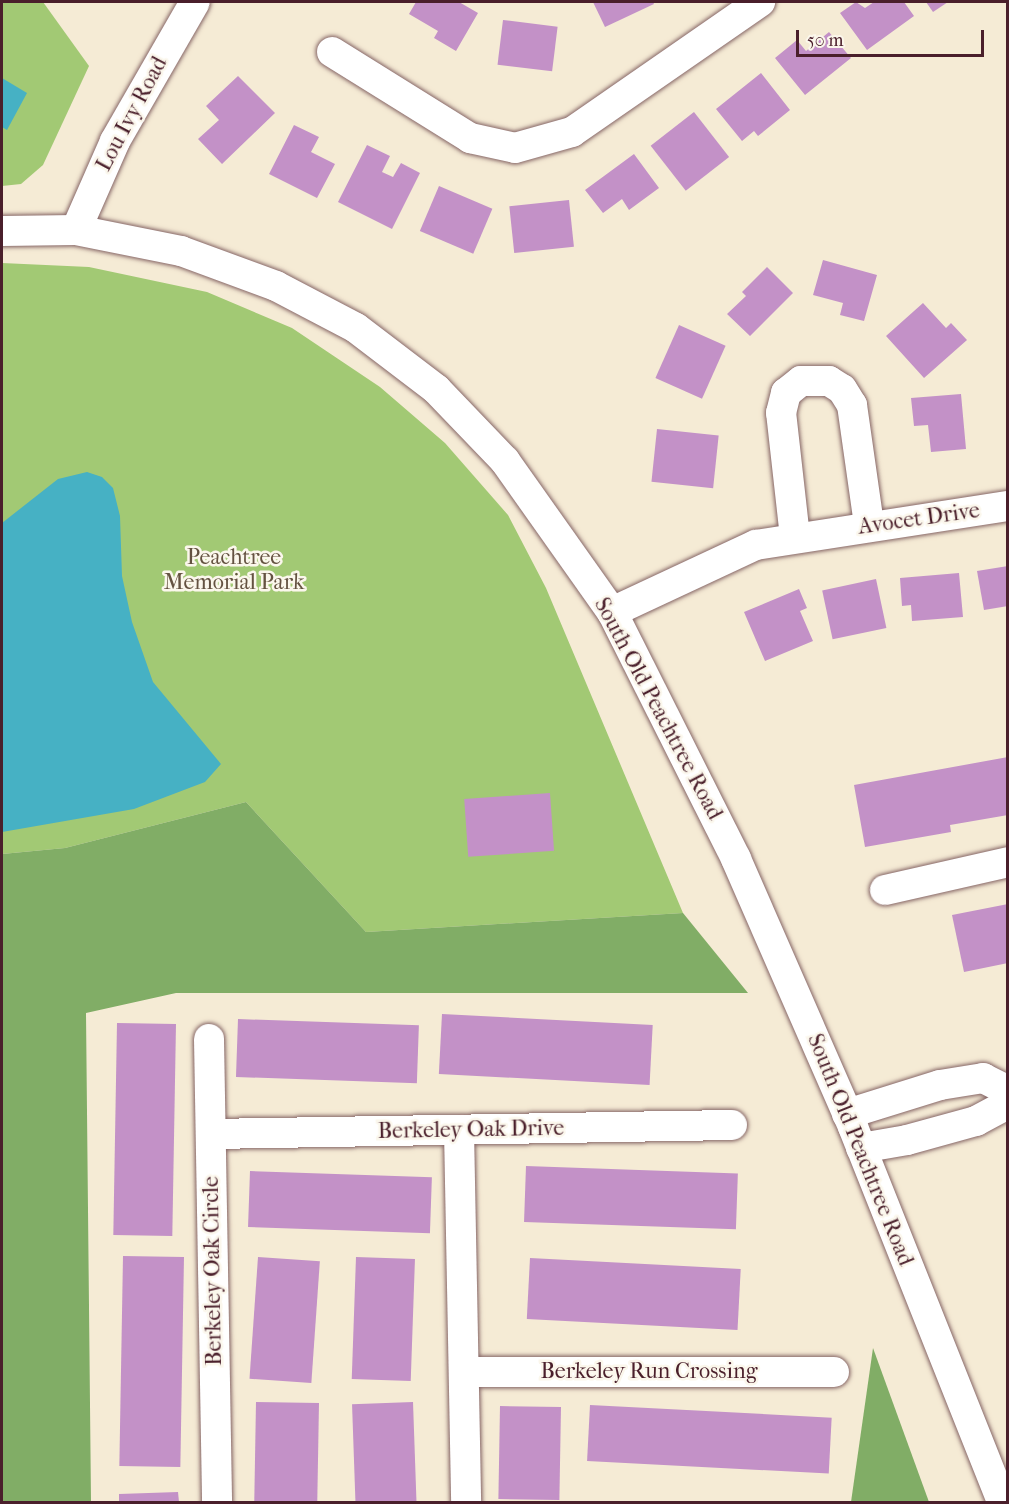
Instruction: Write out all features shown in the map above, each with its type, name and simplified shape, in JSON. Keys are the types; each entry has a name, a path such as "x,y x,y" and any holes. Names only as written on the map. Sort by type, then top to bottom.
{"street":[{"name":"Lou Ivy Road","path":"76,230 115,141 195,2"},
{"path":"332,52 470,138 515,148 572,132 760,2"},
{"name":"South Old Peachtree Road","path":"2,231 76,230 181,250 276,286 356,328 436,389 505,461 612,612 736,859 847,1114 1002,1503"},
{"path":"795,537 793,491 781,413 786,393 801,381 829,381 842,388 852,405 869,525"},
{"name":"Avocet Drive","path":"612,612 756,544 869,525 1008,506"},
{"path":"885,890 1008,861"},
{"name":"Berkeley Oak Circle","path":"209,1039 217,1503"},
{"path":"847,1114 956,1083 983,1078 1008,1091"},
{"path":"956,1083 966,1124"},
{"path":"861,1148 966,1124 1008,1104"},
{"name":"Berkeley Oak Drive","path":"211,1134 732,1125"},
{"path":"459,1130 466,1503"},
{"name":"Berkeley Run Crossing","path":"464,1372 834,1372"}],"green space":[{"path":"2,2 43,2 89,66 43,165 21,184 2,186"},
{"name":"Peachtree Memorial Park","path":"2,263 89,267 207,292 292,328 380,387 445,443 508,515 546,588 683,913 366,932 246,802 65,848 2,854"},
{"path":"246,802 366,932 683,913 748,993 176,993 86,1013 91,1502 2,1502 2,854 65,848"},
{"path":"873,1348 929,1502 851,1502"}],"water":[{"path":"2,78 27,93 7,130 2,127"},
{"path":"87,472 102,477 113,488 120,516 122,576 132,622 153,682 221,764 205,782 134,809 2,832 2,523 58,479"}],"building":[{"path":"416,2 459,2 478,13 456,51 434,38 438,31 409,14"},
{"path":"593,2 653,2 654,4 605,27"},
{"path":"856,2 865,8 874,2 904,2 914,16 867,50 840,13"},
{"path":"926,2 948,2 933,12"},
{"path":"503,20 558,27 552,71 498,65"},
{"path":"829,32 851,58 805,95 775,58 797,40 806,51"},
{"path":"761,73 790,110 758,136 754,131 742,141 716,109"},
{"path":"238,76 275,113 222,164 198,139 219,120 206,106"},
{"path":"694,112 729,157 686,191 651,146"},
{"path":"294,125 319,137 311,152 335,164 317,198 269,174"},
{"path":"367,145 390,156 382,172 393,177 401,163 420,173 392,229 338,202"},
{"path":"634,154 659,188 629,210 622,199 603,213 585,190"},
{"path":"439,186 492,209 473,254 420,231"},
{"path":"569,200 574,247 514,253 509,206"},
{"path":"823,260 877,275 864,321 840,315 843,303 813,295"},
{"path":"767,267 793,293 750,336 727,314 746,296 742,292"},
{"path":"923,303 946,328 951,323 967,340 924,378 886,336"},
{"path":"679,325 726,346 702,399 655,378"},
{"path":"961,394 966,449 931,452 928,425 914,426 911,398"},
{"path":"657,429 719,435 713,488 651,482"},
{"path":"1008,566 1008,606 984,610 977,571"},
{"path":"959,573 963,617 912,621 911,605 902,606 900,578"},
{"path":"876,579 886,628 833,639 822,590"},
{"path":"799,589 807,608 800,611 813,641 765,661 744,612"},
{"path":"1008,757 1008,815 950,825 951,832 865,847 854,785"},
{"path":"550,793 554,851 468,857 464,799"},
{"path":"1008,904 1008,963 964,972 952,915"},
{"path":"442,1014 653,1025 650,1085 439,1074"},
{"path":"238,1019 419,1025 417,1083 236,1077"},
{"path":"117,1023 176,1024 172,1236 113,1235"},
{"path":"526,1166 738,1173 736,1229 524,1222"},
{"path":"250,1171 432,1177 430,1233 248,1227"},
{"path":"123,1256 184,1257 180,1467 119,1466"},
{"path":"258,1257 320,1261 311,1383 249,1379"},
{"path":"356,1257 415,1259 411,1381 352,1379"},
{"path":"530,1258 741,1269 738,1330 527,1319"},
{"path":"256,1402 319,1403 317,1502 254,1502"},
{"path":"413,1402 416,1502 355,1502 352,1404"},
{"path":"590,1405 832,1418 829,1474 587,1461"},
{"path":"500,1406 561,1407 559,1500 498,1499"},
{"path":"178,1492 179,1502 119,1502 119,1494"}]}
